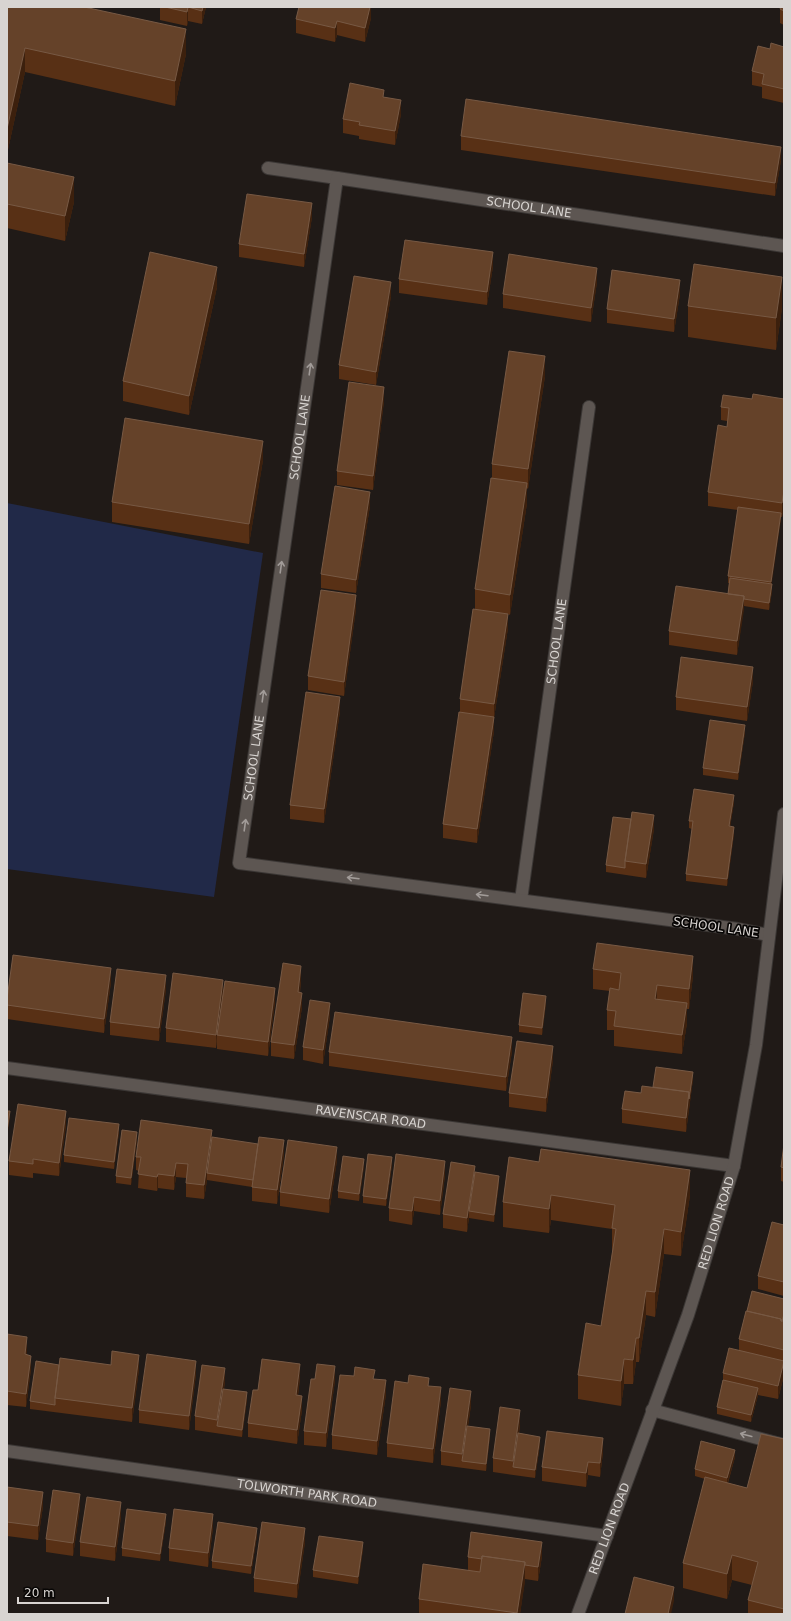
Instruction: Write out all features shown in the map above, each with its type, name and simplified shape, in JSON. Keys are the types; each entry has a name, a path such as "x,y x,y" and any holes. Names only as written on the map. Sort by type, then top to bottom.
{"street":[{"path":"268,168 337,178"},
{"name":"SCHOOL LANE","path":"769,935 738,929 239,863 337,178 784,246"},
{"name":"SCHOOL LANE","path":"521,900 589,407"},
{"name":"RED LION ROAD","path":"578,1614 688,1315 734,1166 756,1045 783,835 784,814"},
{"name":"RAVENSCAR ROAD","path":"7,1068 734,1166"},
{"path":"652,1410 784,1445"},
{"name":"TOLWORTH PARK ROAD","path":"7,1451 607,1536"}],"shaded area":[{"path":"7,503 263,553 214,897 7,869"}],"building":[{"path":"7,7 84,7 186,29 175,81 25,48 7,129"},
{"path":"165,7 188,7 187,12"},
{"path":"188,7 203,7 202,11"},
{"path":"299,7 370,7 365,28 337,21 335,28 296,19"},
{"path":"781,7 784,7 784,11 780,9"},
{"path":"771,43 784,47 784,89 762,84 764,74 752,71 758,46 770,49"},
{"path":"350,83 384,90 383,97 401,100 395,131 359,125 360,122 343,119"},
{"path":"466,99 781,147 775,183 461,136"},
{"path":"7,163 74,177 65,216 7,204"},
{"path":"247,194 312,203 304,254 239,244"},
{"path":"405,240 493,252 487,292 399,279"},
{"path":"150,252 217,267 189,396 123,381"},
{"path":"509,254 597,268 591,308 503,294"},
{"path":"694,264 782,277 776,318 688,306"},
{"path":"612,270 680,280 674,319 607,309"},
{"path":"354,276 391,282 376,372 339,365"},
{"path":"509,351 545,356 528,469 492,464"},
{"path":"349,382 384,387 373,476 337,471"},
{"path":"753,394 784,399 784,491 782,503 708,492 718,425 727,427 729,408 721,407 723,395 752,399"},
{"path":"125,418 263,441 249,524 112,502"},
{"path":"491,478 527,483 510,595 475,589"},
{"path":"335,486 370,492 356,580 321,574"},
{"path":"738,507 781,513 771,582 728,576"},
{"path":"730,578 772,584 769,603 744,599 744,596 728,594"},
{"path":"676,586 744,596 737,641 669,631"},
{"path":"321,590 356,595 344,682 308,676"},
{"path":"473,609 508,614 494,704 460,699"},
{"path":"681,657 753,667 747,707 676,697"},
{"path":"306,692 340,697 324,809 290,805"},
{"path":"459,712 494,717 477,829 443,824"},
{"path":"710,720 745,725 738,773 703,768"},
{"path":"694,789 734,795 729,826 734,827 727,879 686,874 693,821 689,821"},
{"path":"632,812 654,815 646,864 625,861"},
{"path":"613,817 631,819 625,868 606,865"},
{"path":"597,943 693,956 689,989 657,985 655,999 687,1003 682,1035 614,1026 616,1011 607,1010 610,988 619,990 621,973 593,969"},
{"path":"13,955 111,968 104,1019 7,1005"},
{"path":"283,963 301,966 298,992 302,993 294,1045 271,1042"},
{"path":"117,969 166,975 159,1028 110,1022"},
{"path":"173,973 223,980 216,1035 166,1028"},
{"path":"225,981 275,988 268,1042 217,1035"},
{"path":"523,993 546,996 542,1028 519,1025"},
{"path":"310,1000 330,1003 323,1050 303,1047"},
{"path":"335,1012 512,1037 506,1077 329,1052"},
{"path":"517,1041 553,1046 546,1098 509,1093"},
{"path":"656,1067 693,1072 689,1099 689,1092 653,1087"},
{"path":"642,1086 689,1092 686,1118 622,1109 625,1091 641,1093"},
{"path":"18,1104 66,1111 59,1163 33,1159 33,1164 9,1161"},
{"path":"7,1111 10,1111 7,1131"},
{"path":"69,1118 119,1124 114,1162 64,1155"},
{"path":"141,1120 212,1130 204,1185 186,1183 188,1164 176,1163 174,1176 158,1174 157,1177 138,1174 141,1157 136,1157"},
{"path":"122,1130 137,1132 131,1178 116,1176"},
{"path":"212,1137 258,1144 253,1180 207,1173"},
{"path":"259,1137 284,1140 277,1190 252,1187"},
{"path":"288,1140 337,1147 329,1199 280,1192"},
{"path":"784,1144 784,1168 781,1167"},
{"path":"541,1149 690,1170 681,1232 664,1229 655,1292 646,1291 639,1338 636,1338 633,1360 624,1359 621,1381 578,1375 586,1323 601,1326 616,1229 612,1228 615,1205 551,1195 549,1209 503,1202 509,1157 539,1162"},
{"path":"368,1154 392,1157 386,1199 363,1196"},
{"path":"396,1154 445,1161 440,1201 414,1197 412,1211 389,1208"},
{"path":"343,1156 364,1159 359,1194 338,1191"},
{"path":"451,1162 475,1166 467,1218 443,1214"},
{"path":"475,1172 499,1176 494,1215 469,1211"},
{"path":"772,1222 784,1225 784,1282 758,1276"},
{"path":"752,1291 784,1299 784,1314 782,1321 781,1319 747,1311"},
{"path":"746,1311 784,1321 784,1350 739,1339"},
{"path":"7,1334 27,1337 25,1354 31,1356 26,1394 7,1391"},
{"path":"729,1348 784,1361 778,1386 723,1373"},
{"path":"112,1351 139,1355 132,1408 55,1398 60,1358 111,1365"},
{"path":"147,1354 196,1361 189,1416 139,1410"},
{"path":"262,1359 300,1364 296,1395 302,1396 297,1430 248,1423 253,1390 258,1390"},
{"path":"36,1361 59,1365 55,1405 30,1401"},
{"path":"317,1364 335,1366 326,1433 304,1431 311,1379 315,1379"},
{"path":"202,1365 225,1368 217,1420 195,1416"},
{"path":"355,1367 375,1370 373,1379 386,1380 377,1441 332,1435 340,1375 354,1376"},
{"path":"409,1375 429,1378 428,1386 441,1387 433,1449 387,1443 395,1381 408,1383"},
{"path":"723,1380 758,1388 751,1415 717,1407"},
{"path":"450,1388 471,1391 462,1454 441,1451"},
{"path":"223,1389 247,1392 242,1430 217,1426"},
{"path":"500,1407 520,1410 513,1461 493,1458"},
{"path":"467,1426 490,1429 486,1464 462,1461"},
{"path":"547,1431 603,1438 600,1463 588,1462 586,1473 542,1467"},
{"path":"518,1433 540,1437 535,1470 513,1467"},
{"path":"761,1434 784,1439 784,1609 748,1600 758,1562 732,1555 727,1574 683,1563 705,1477 747,1488"},
{"path":"701,1441 735,1450 727,1478 695,1469"},
{"path":"7,1487 43,1492 38,1526 7,1522"},
{"path":"53,1490 80,1494 73,1543 46,1539"},
{"path":"87,1497 121,1502 115,1547 80,1542"},
{"path":"127,1509 166,1514 160,1554 122,1548"},
{"path":"174,1509 213,1514 208,1553 169,1548"},
{"path":"218,1522 257,1528 251,1566 212,1561"},
{"path":"262,1522 305,1528 297,1584 254,1578"},
{"path":"471,1532 542,1542 538,1567 525,1565 525,1562 482,1556 482,1559 468,1557"},
{"path":"319,1536 363,1542 358,1577 313,1570"},
{"path":"482,1556 525,1562 517,1613 419,1599 423,1564 480,1572"},
{"path":"634,1577 674,1587 668,1614 625,1614"}]}
